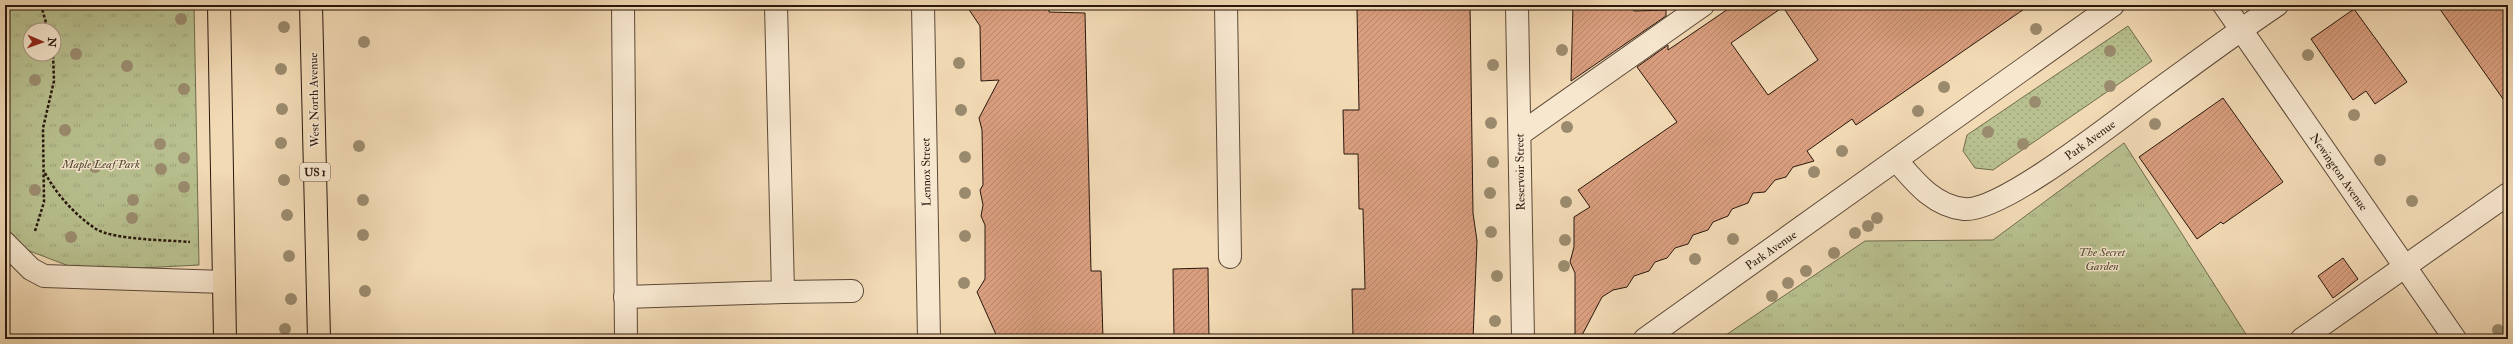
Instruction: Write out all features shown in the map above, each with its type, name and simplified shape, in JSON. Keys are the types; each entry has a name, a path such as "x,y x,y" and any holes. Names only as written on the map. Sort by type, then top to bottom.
{"main road":[{"path":"219,5 225,339"},
{"name":"West North Avenue","path":"311,5 319,339"}],"street":[{"path":"622,5 626,339"},
{"path":"776,5 783,292"},
{"name":"Lennox Street","path":"923,5 929,339"},
{"path":"1226,5 1230,257"},
{"name":"Reservoir Street","path":"1518,5 1523,339"},
{"path":"1520,134 1702,5"},
{"name":"Park Avenue","path":"1645,339 1897,161 1970,106 2113,5"},
{"name":"Newington Avenue","path":"2224,5 2403,266 2455,339"},
{"name":"Park Avenue","path":"1897,161 1922,190 1944,204 1965,209 1995,201 2044,173 2277,5"},
{"path":"2302,339 2403,266 2508,194"},
{"path":"11,249 31,270 44,276 224,282"},
{"path":"625,297 852,290"}],"path":[{"path":"41,5 46,22"},
{"path":"11,249 30,240 40,221 44,202 45,173 43,128 54,81 53,62"},
{"path":"45,173 61,199 97,229 116,235 190,242"}],"green space":[{"name":"Maple Leaf Park","path":"5,5 194,5 199,265 82,271 27,250 5,226"},
{"path":"2128,26 2152,61 1993,170 1975,168 1963,151 1967,135"},
{"name":"The Secret Garden","path":"2124,143 2249,339 1720,339 1865,241 1993,240"}],"building":[{"path":"966,5 1049,5 1049,12 1085,13 1091,271 1101,271 1103,339 998,339 977,292 985,279 985,225 981,216 983,205 980,190 983,185 982,130 979,118 999,80 981,81 980,26"},
{"path":"1395,5 1470,5 1473,213 1477,241 1473,339 1353,339 1352,289 1365,289 1363,209 1359,209 1358,154 1344,154 1343,110 1359,110 1357,9 1395,8"},
{"path":"1573,5 1634,5 1634,11 1666,10 1666,16 1571,81"},
{"path":"1734,5 2030,5 1856,125 1852,119 1807,151 1814,161 1793,167 1786,177 1775,180 1765,192 1753,193 1748,203 1732,209 1728,216 1713,222 1708,230 1693,235 1688,244 1675,248 1667,258 1655,262 1649,271 1634,276 1627,287 1613,290 1602,297 1580,339 1575,339 1575,273 1570,262 1574,247 1574,217 1590,207 1578,190 1677,122 1637,67 1668,45 1668,50","holes":["1783,7 1818,60 1768,95 1731,43"]},
{"path":"2437,5 2508,5 2508,106"},
{"path":"2354,9 2407,82 2375,104 2366,91 2353,100 2311,39"},
{"path":"2223,98 2283,182 2223,224 2221,222 2197,239 2139,157"},
{"path":"2343,258 2358,279 2333,298 2318,276"},
{"path":"1208,268 1209,339 1174,339 1173,269"}]}
